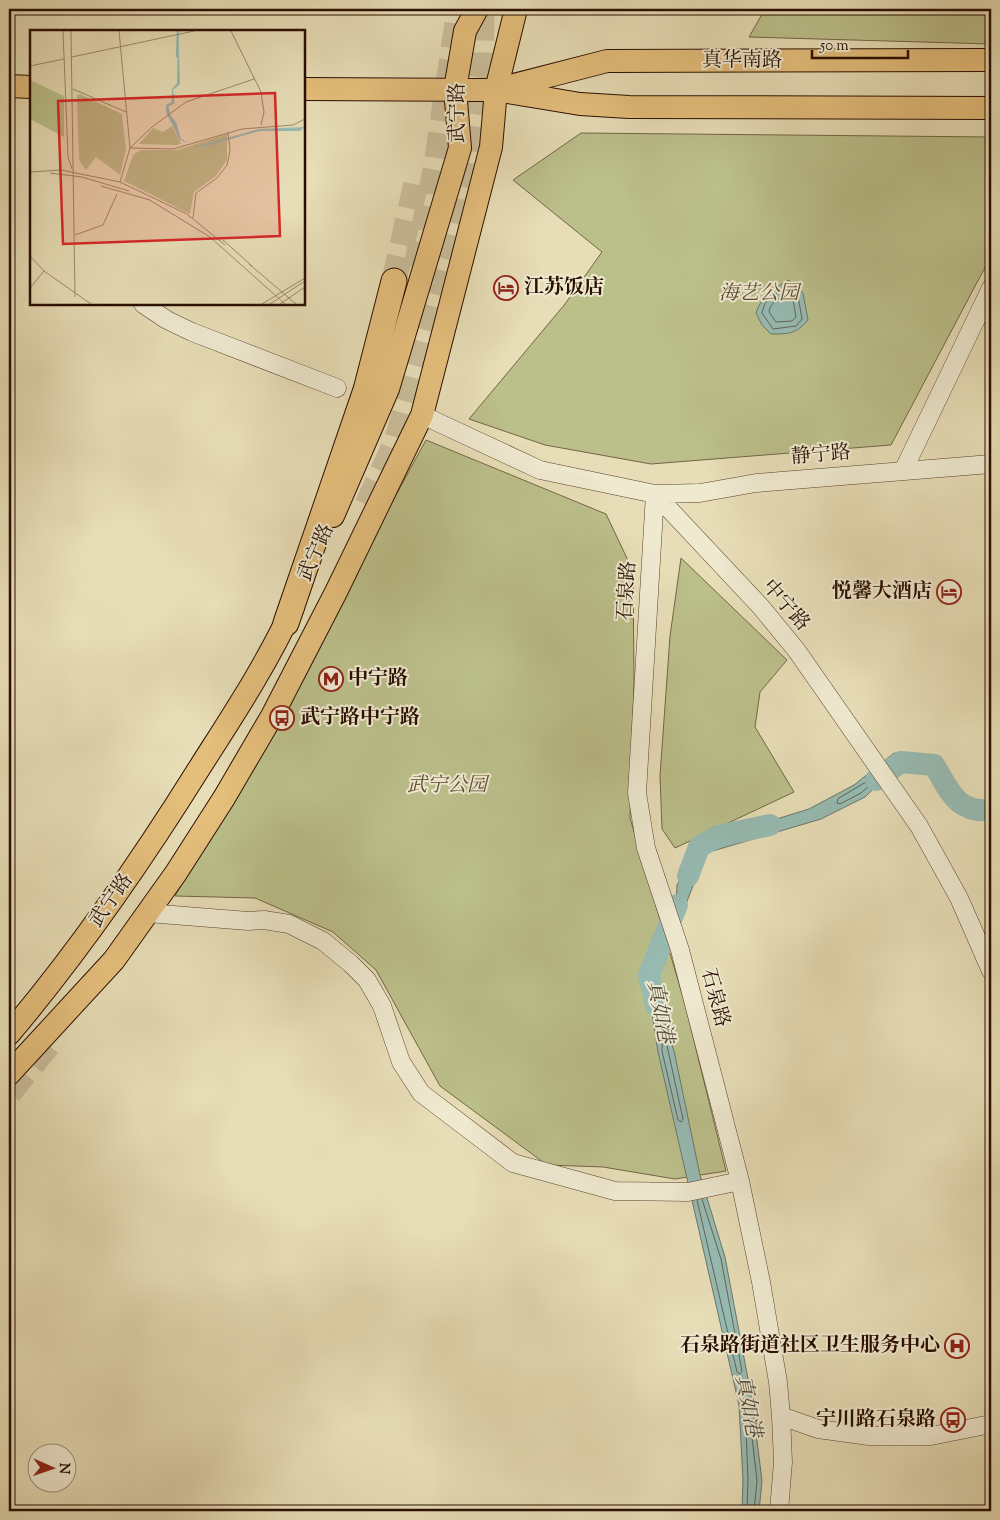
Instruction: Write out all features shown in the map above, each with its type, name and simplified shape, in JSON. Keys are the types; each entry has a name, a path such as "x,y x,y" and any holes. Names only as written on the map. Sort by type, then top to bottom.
{"highway":[{"path":"286,623 363,400 394,281"}],"main road":[{"name":"武宁路","path":"9,1034 83,941 141,861 251,687 286,623 388,389 460,148 455,89 465,31 477,9"},
{"name":"武宁路","path":"9,1074 114,960 148,913 224,798 272,716 336,592 422,416 491,147 496,90 516,9"},
{"name":"真华南路","path":"496,90 607,61 991,60"},
{"path":"9,86 30,87"},
{"name":"真华南路","path":"305,88 496,90 580,104 629,107 991,108"}],"street":[{"path":"903,471 991,288"},
{"path":"144,305 167,320 192,332 337,388"},
{"path":"422,416 540,470 655,494"},
{"name":"静宁路","path":"655,494 700,493 756,483 991,464"},
{"name":"中宁路","path":"655,494 714,560 761,607 797,651 919,826 959,898 991,971"},
{"name":"石泉路","path":"655,494 637,793 646,848 680,950 740,1181 778,1382 783,1462 779,1511"},
{"path":"148,913 248,921 264,920 290,924 323,941 367,980 382,1006 401,1062 421,1093 513,1163 615,1190 688,1192 740,1181"},
{"path":"781,1416 818,1429 869,1436 932,1436 991,1424"}],"green space":[{"path":"765,9 991,9 991,44 749,37"},
{"name":"海艺公园","path":"581,133 991,137 991,256 891,445 651,464 545,445 469,419 565,304 602,252 513,180"},
{"name":"武宁公园","path":"426,440 606,514 633,571 634,681 630,818 685,1004 726,1171 675,1179 603,1167 547,1165 440,1086 376,970 333,932 255,898 175,896 200,854"},
{"path":"681,558 787,660 760,692 755,727 794,792 675,848 662,829 660,776 670,636"}],"water":[{"path":"789,280 803,293 808,320 796,331 771,334 762,325 756,313 758,307 769,293"},
{"path":"894,753 935,757 949,772 965,799 978,803 991,801 991,810 955,809 934,765 901,762 865,797 821,819 706,853 680,919 676,907 677,885 699,847 728,834 809,809 854,785"},
{"path":"659,924 665,936 649,975 674,1051 700,1175 725,1257 752,1400 762,1481 759,1511 742,1511 743,1480 739,1405 658,1052 646,975"}],"waterway":[{"name":"真如港","path":"876,780 901,762 934,765 955,798 962,804 979,810 991,810"},
{"name":"真如港","path":"688,876 699,847 718,836 770,825"},
{"name":"真如港","path":"656,1005 649,975 677,905"}],"tunnel":[{"path":"416,267 436,165 459,9"},
{"path":"367,505 397,439 451,251 481,68 482,9"},
{"path":"394,281 418,174"},
{"path":"9,1093 54,1038"}],"place":[{"name":"江苏饭店","path":"506,288"},
{"name":"悦馨大酒店","path":"949,592"},
{"name":"中宁路","path":"331,679"},
{"name":"武宁路中宁路","path":"282,718"},
{"name":"石泉路街道社区卫生服务中心","path":"957,1346"},
{"name":"宁川路石泉路","path":"953,1420"}]}
